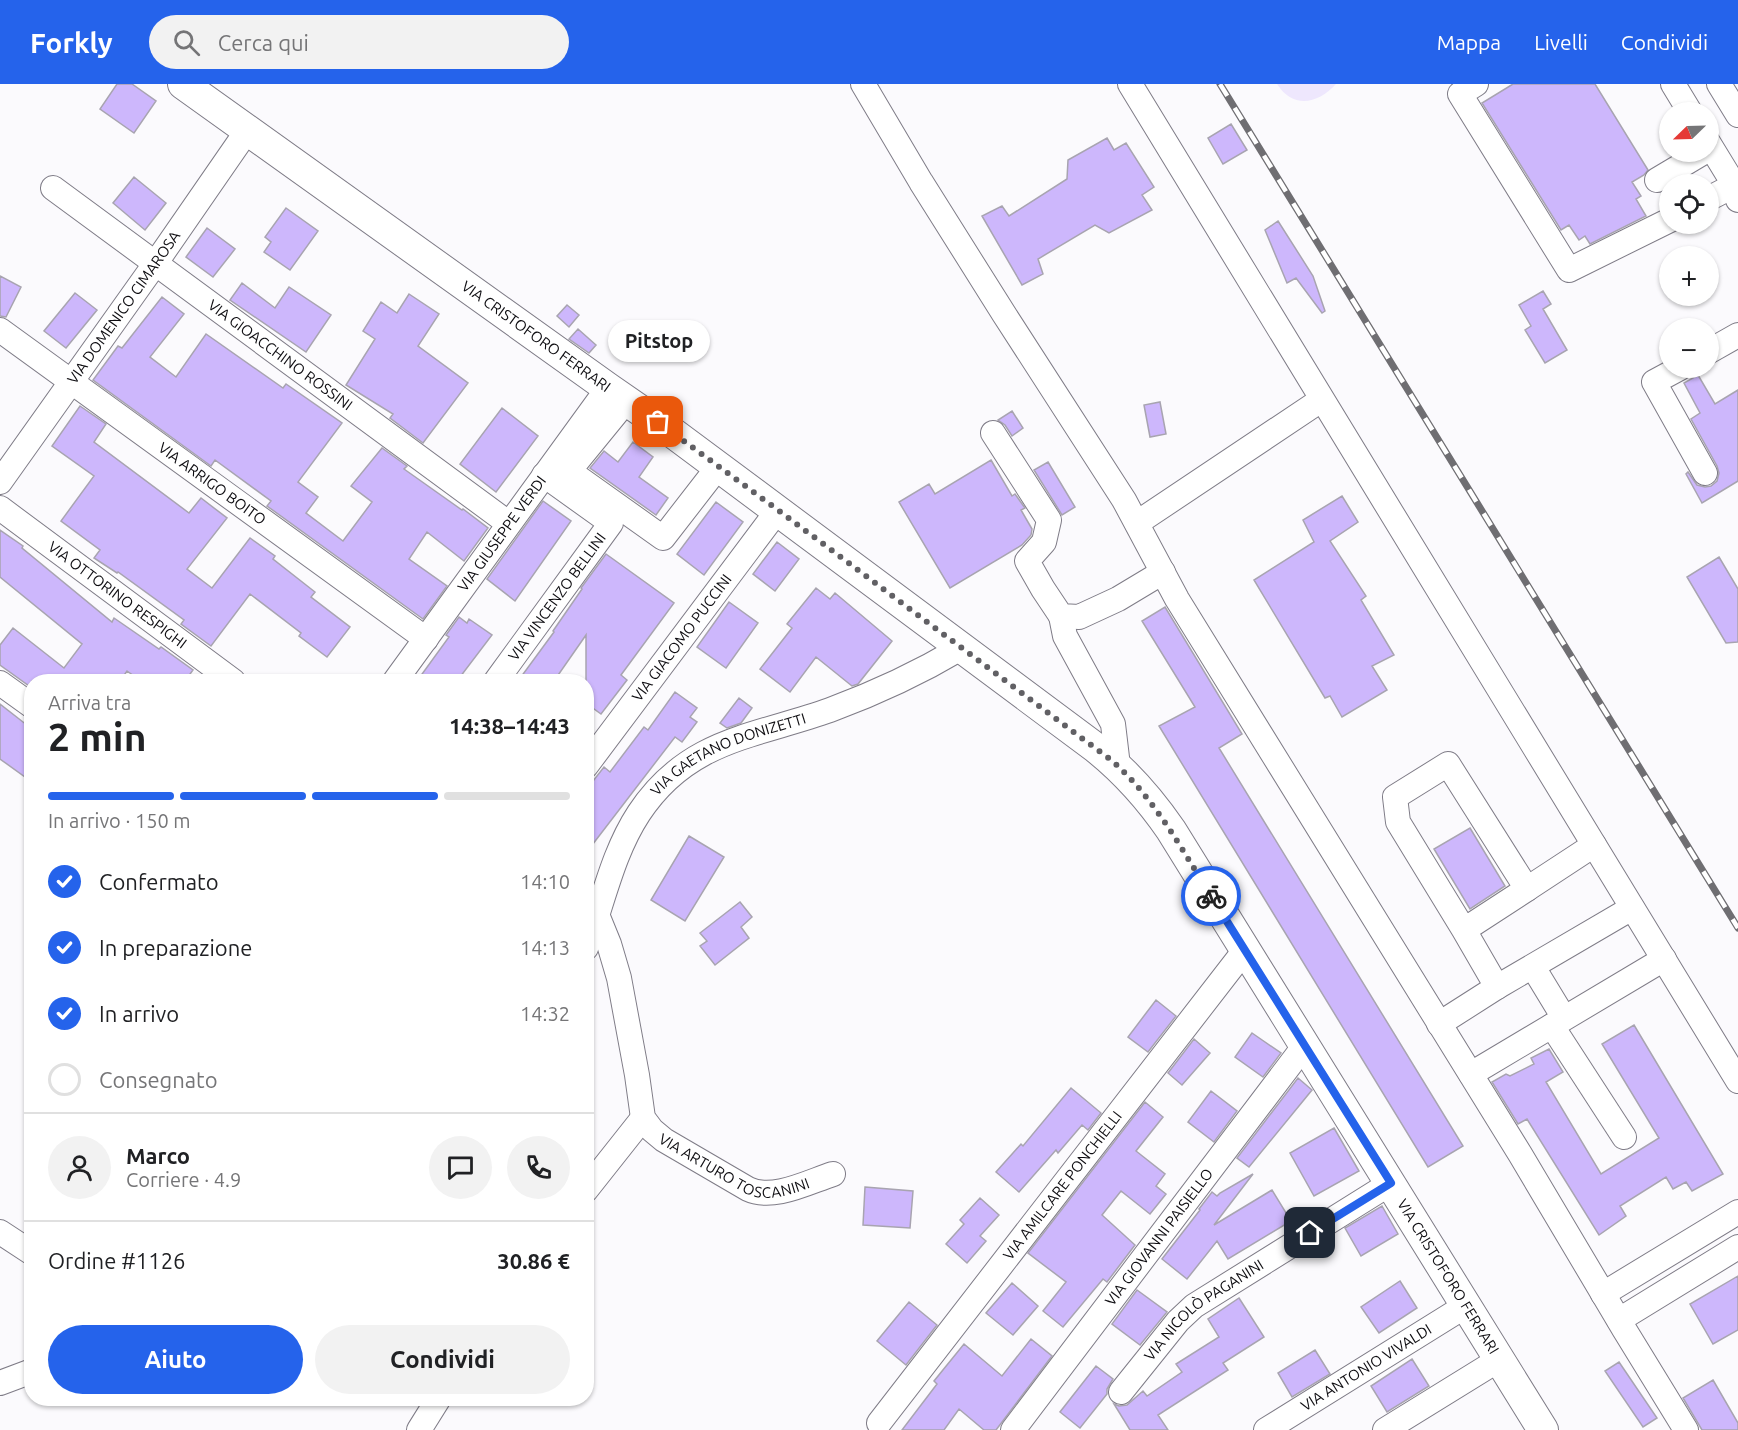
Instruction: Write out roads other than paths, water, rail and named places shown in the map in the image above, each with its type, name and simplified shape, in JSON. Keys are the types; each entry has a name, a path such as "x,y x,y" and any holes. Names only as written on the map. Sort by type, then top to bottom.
{"main road":[{"name":"VIA CRISTOFORO FERRARI","path":"183,84 778,510 1118,766 1143,792 1163,819 1543,1430"}],"street":[{"path":"863,84 927,192 1124,500 1177,599 1471,1074 1686,1430"},
{"path":"1130,84 1738,1081"},
{"path":"1476,84 1460,94 1569,270 1659,225"},
{"path":"1673,84 1684,102"},
{"path":"1719,84 1738,115"},
{"name":"VIA DOMENICO CIMAROSA","path":"0,482 248,131"},
{"path":"1657,180 1686,162"},
{"path":"1718,162 1730,178 1735,193 1719,197"},
{"name":"VIA GIOACCHINO ROSSINI","path":"53,188 508,523"},
{"name":"VIA ARRIGO BOITO","path":"0,330 426,639"},
{"path":"1719,348 1736,342"},
{"path":"1661,378 1654,382 1705,473"},
{"path":"618,394 569,471 663,538 718,467"},
{"name":"VIA GIUSEPPE VERDI","path":"400,674 544,475 618,394"},
{"path":"1137,524 1321,400"},
{"path":"993,433 1049,520 1044,542 1027,561 1061,616 1065,636 1113,724 1118,766"},
{"name":"VIA VINCENZO BELLINI","path":"501,674 610,523 544,475"},
{"name":"VIA OTTORINO RESPIGHI","path":"0,508 224,674"},
{"name":"VIA GIACOMO PUCCINI","path":"594,755 778,510"},
{"path":"1061,616 1079,617 1118,600 1163,573"},
{"name":"VIA GAETANO DONIZETTI","path":"594,927 617,854 630,827 653,794 686,764 715,747 742,736 827,711 872,694 961,648"},
{"path":"0,683 24,700"},
{"path":"1497,987 1398,822 1395,797 1448,764 1527,889"},
{"path":"1464,930 1594,845"},
{"path":"1439,1023 1632,908"},
{"name":"VIA ARTURO TOSCANINI","path":"598,917 612,952 619,978 638,1075 643,1118 658,1135 748,1189 759,1193 778,1192 833,1174"},
{"name":"VIA AMILCARE PONCHIELLI","path":"879,1423 1245,950"},
{"path":"1471,1074 1664,959"},
{"path":"1533,967 1558,1022 1624,1137"},
{"name":"VIA GIOVANNI PAISIELLO","path":"1013,1430 1305,1045"},
{"name":"VIA ARTURO TOSCANINI","path":"594,1180 643,1118"},
{"name":"VIA NICOLÒ PAGANINI","path":"1121,1392 1178,1321 1194,1306 1391,1183"},
{"path":"1603,1294 1738,1212"},
{"path":"0,1232 24,1248"},
{"path":"1619,1320 1738,1247"},
{"name":"VIA ANTONIO VIVALDI","path":"1266,1430 1467,1305"},
{"path":"1385,1430 1500,1359"},
{"path":"0,1383 24,1374"},
{"path":"419,1430 435,1406"}],"railway":[{"path":"1220,84 1738,928"}],"place":[{"name":"Pitstop","path":"658,422"}]}
